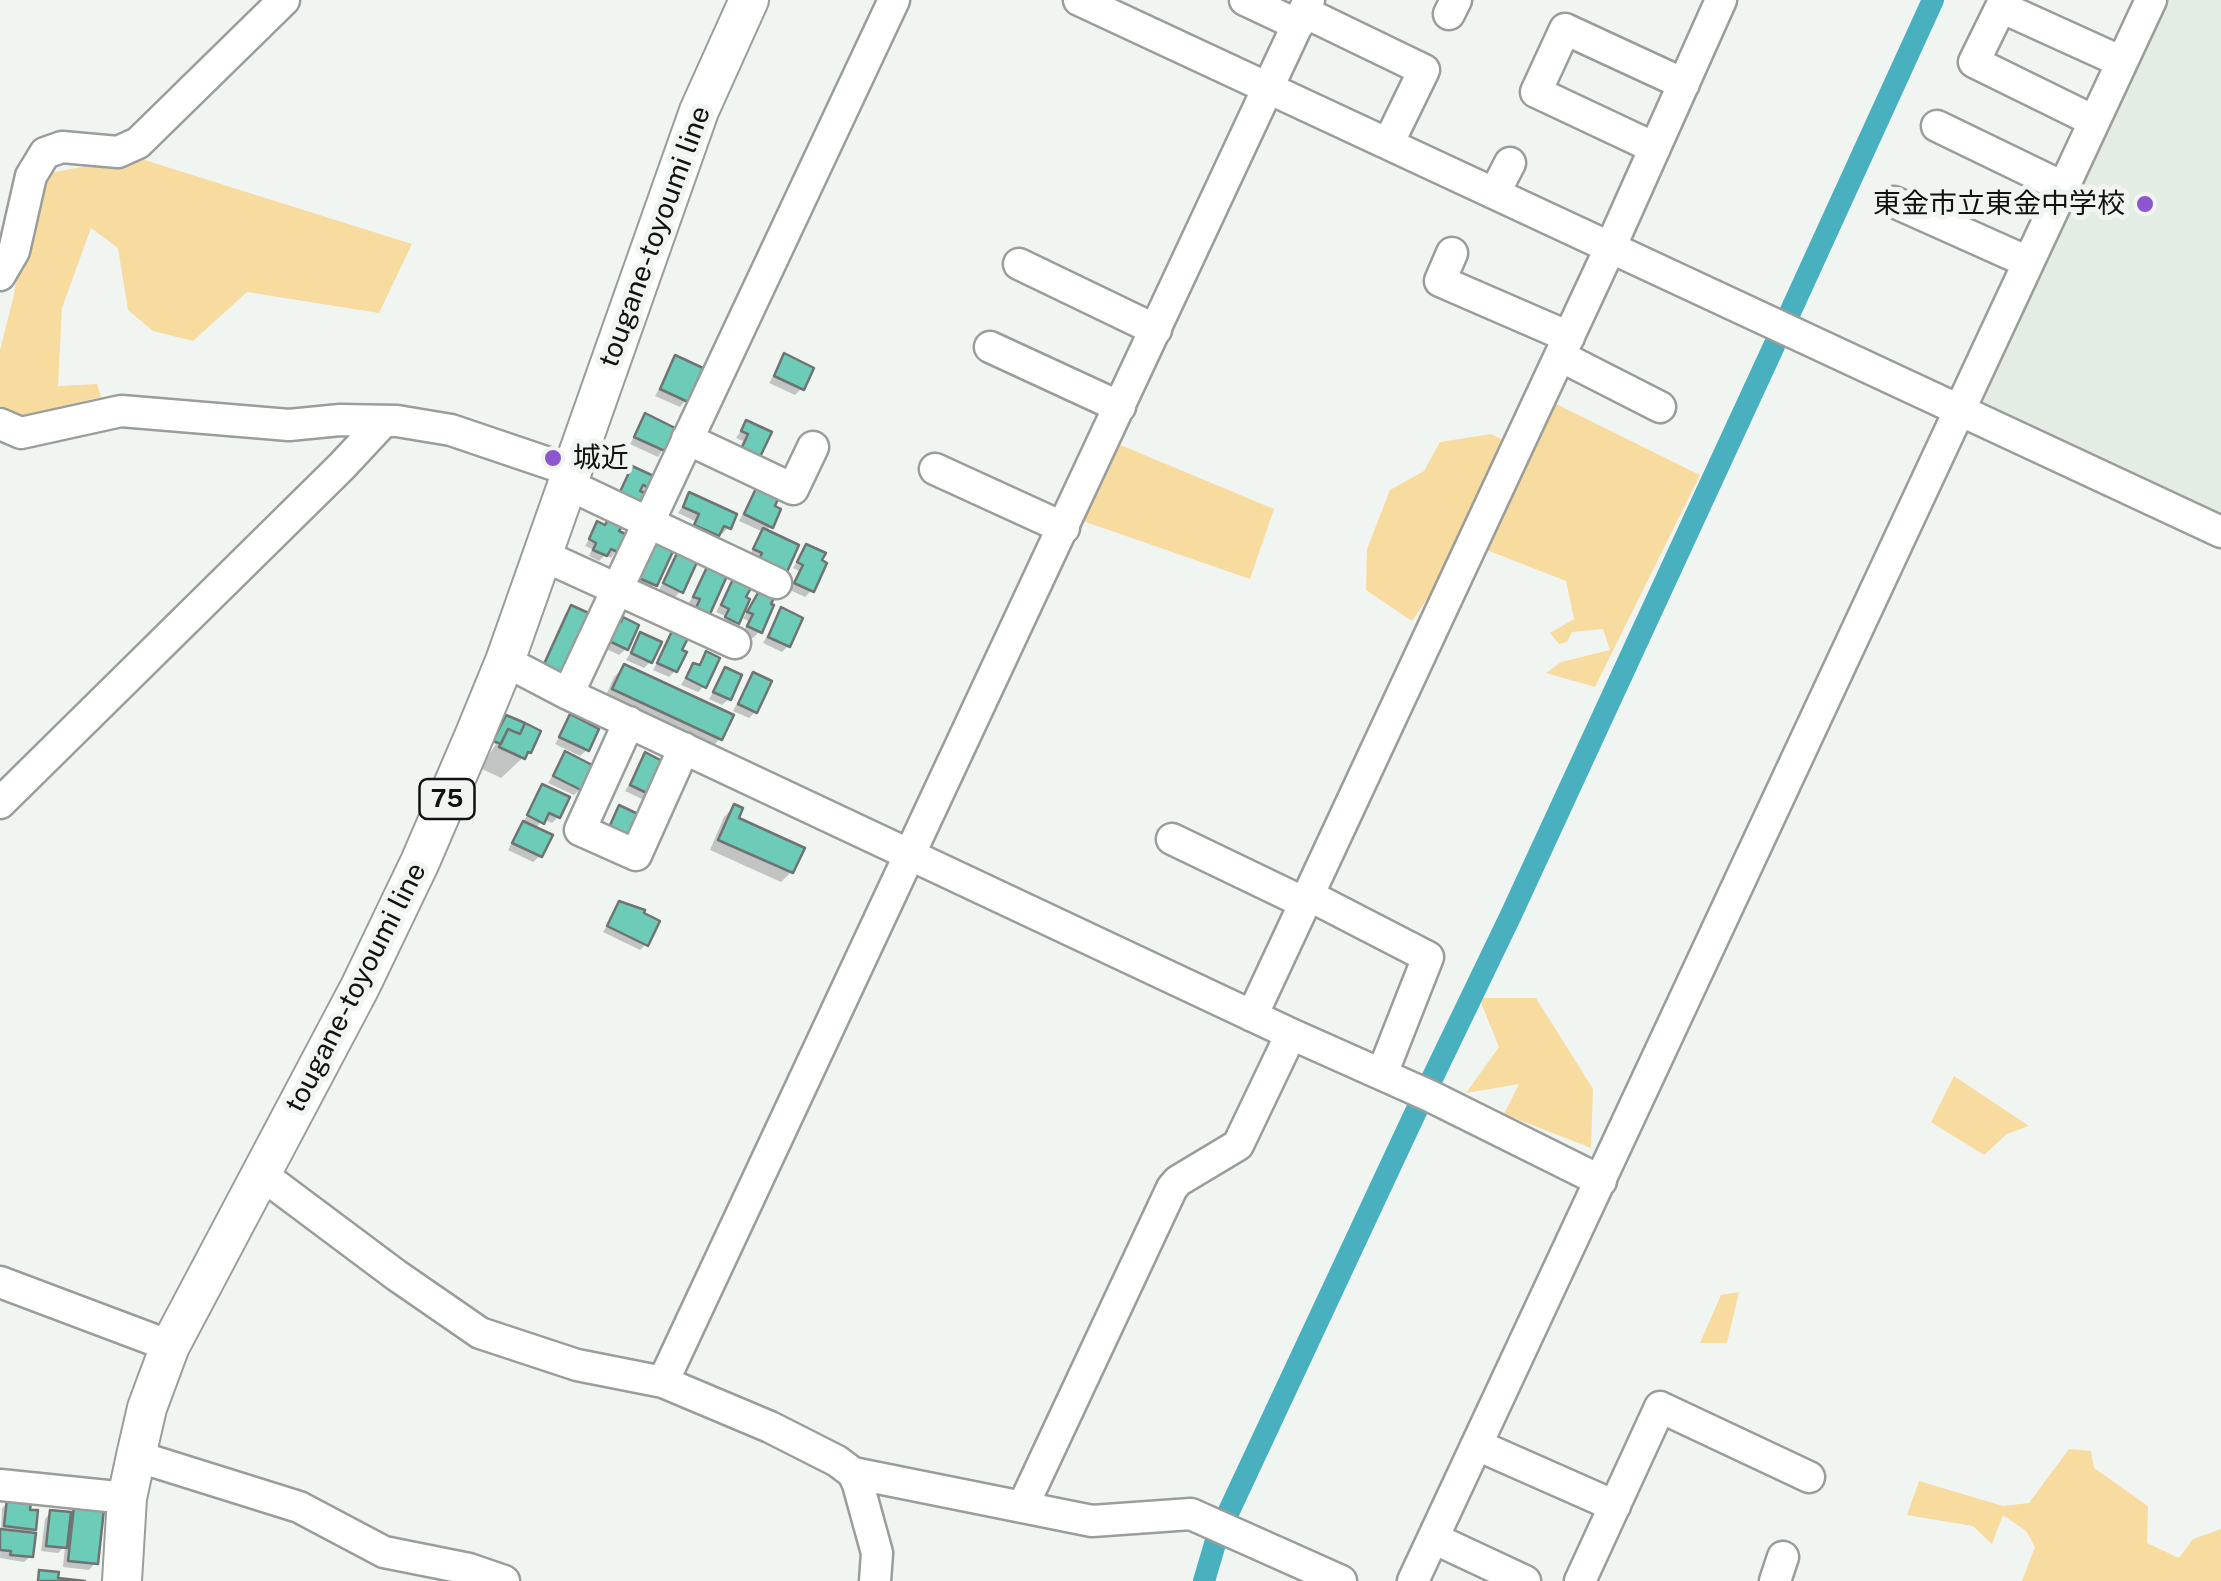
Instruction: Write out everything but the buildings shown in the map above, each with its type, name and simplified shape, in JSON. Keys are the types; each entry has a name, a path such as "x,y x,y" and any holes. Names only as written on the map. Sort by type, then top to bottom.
{"main road":[{"name":"tougane-toyoumi line","path":"122,1581 128,1498 136,1456 147,1408 170,1346 360,987 420,862 505,661 699,111 748,0"}],"street":[{"path":"0,274 14,251 31,176 45,153 62,147 118,152 138,144 284,0"},
{"path":"568,694 894,0"},
{"path":"1080,0 2221,532"},
{"path":"1245,0 1304,12 1424,70 1389,142"},
{"path":"1252,1016 1722,0"},
{"path":"1413,1581 2151,0"},
{"path":"2094,121 1974,62 2001,7 2122,62"},
{"path":"664,1382 1304,12"},
{"path":"1655,148 1536,92 1543,76 1565,29 1684,84"},
{"path":"1937,126 2063,187"},
{"path":"1495,192 1510,163"},
{"path":"1894,202 2028,262"},
{"path":"1452,254 1440,281 1564,347 1660,407"},
{"path":"1019,264 1156,330"},
{"path":"990,348 1120,407"},
{"path":"0,424 21,432 120,411 290,425 384,421 451,430 570,477 648,522 776,583"},
{"path":"0,803 384,421"},
{"path":"688,439 793,489 812,447"},
{"path":"935,469 1064,528"},
{"path":"542,555 735,643"},
{"path":"505,661 1601,1181"},
{"path":"628,722 580,830 636,856 684,748"},
{"path":"1172,839 1428,957 1382,1074"},
{"path":"1024,1506 1172,1188 1238,1145 1291,1034"},
{"path":"261,1174 480,1333 578,1365 664,1382 770,1427 853,1473 1092,1520 1190,1514 1341,1581"},
{"path":"0,1282 170,1346"},
{"path":"1580,1581 1660,1407 1809,1477"},
{"path":"1477,1446 1614,1506"},
{"path":"136,1456 299,1507 384,1552 469,1569 504,1581"},
{"path":"853,1473 877,1553 875,1581"},
{"path":"0,1485 128,1498"},
{"path":"1433,1538 1525,1581"}],"shaded area":[{"name":"東金市立東金中学校","path":"2163,0 2221,0 2221,523 1974,407"},
{"path":"135,157 412,244 379,313 247,292 193,341 153,331 128,310 118,248 91,228 62,308 58,386 97,384 101,397 16,417 0,405 0,350 14,295 20,249 44,174"},
{"path":"1552,402 1700,475 1595,687 1546,673 1561,662 1610,650 1603,629 1572,632 1567,642 1559,644 1550,633 1574,619 1566,581 1466,542 1412,621 1366,590 1367,549 1390,490 1424,471 1440,442 1491,434 1509,443"},
{"path":"1118,444 1274,509 1250,579 1077,519"},
{"path":"1479,998 1536,998 1593,1089 1591,1148 1504,1114 1519,1084 1466,1093 1499,1047"},
{"path":"1954,1076 2029,1126 2007,1134 1984,1155 1931,1122"},
{"path":"1739,1292 1727,1343 1700,1343 1721,1295"},
{"path":"2069,1449 2091,1451 2094,1468 2148,1506 2147,1543 2179,1558 2193,1539 2221,1529 2221,1581 2022,1581 2035,1547 2026,1531 2003,1515 1992,1544 1973,1526 1907,1515 1919,1481 2003,1506 2029,1503"}],"waterway":[{"path":"1788,317 1933,0"},
{"path":"1429,1085 1774,346"},
{"path":"1229,1511 1419,1105"},
{"path":"1204,1581 1217,1537"}],"place":[{"name":"東金市立東金中学校","path":"2145,204"},
{"name":"城近","path":"553,458"}]}
